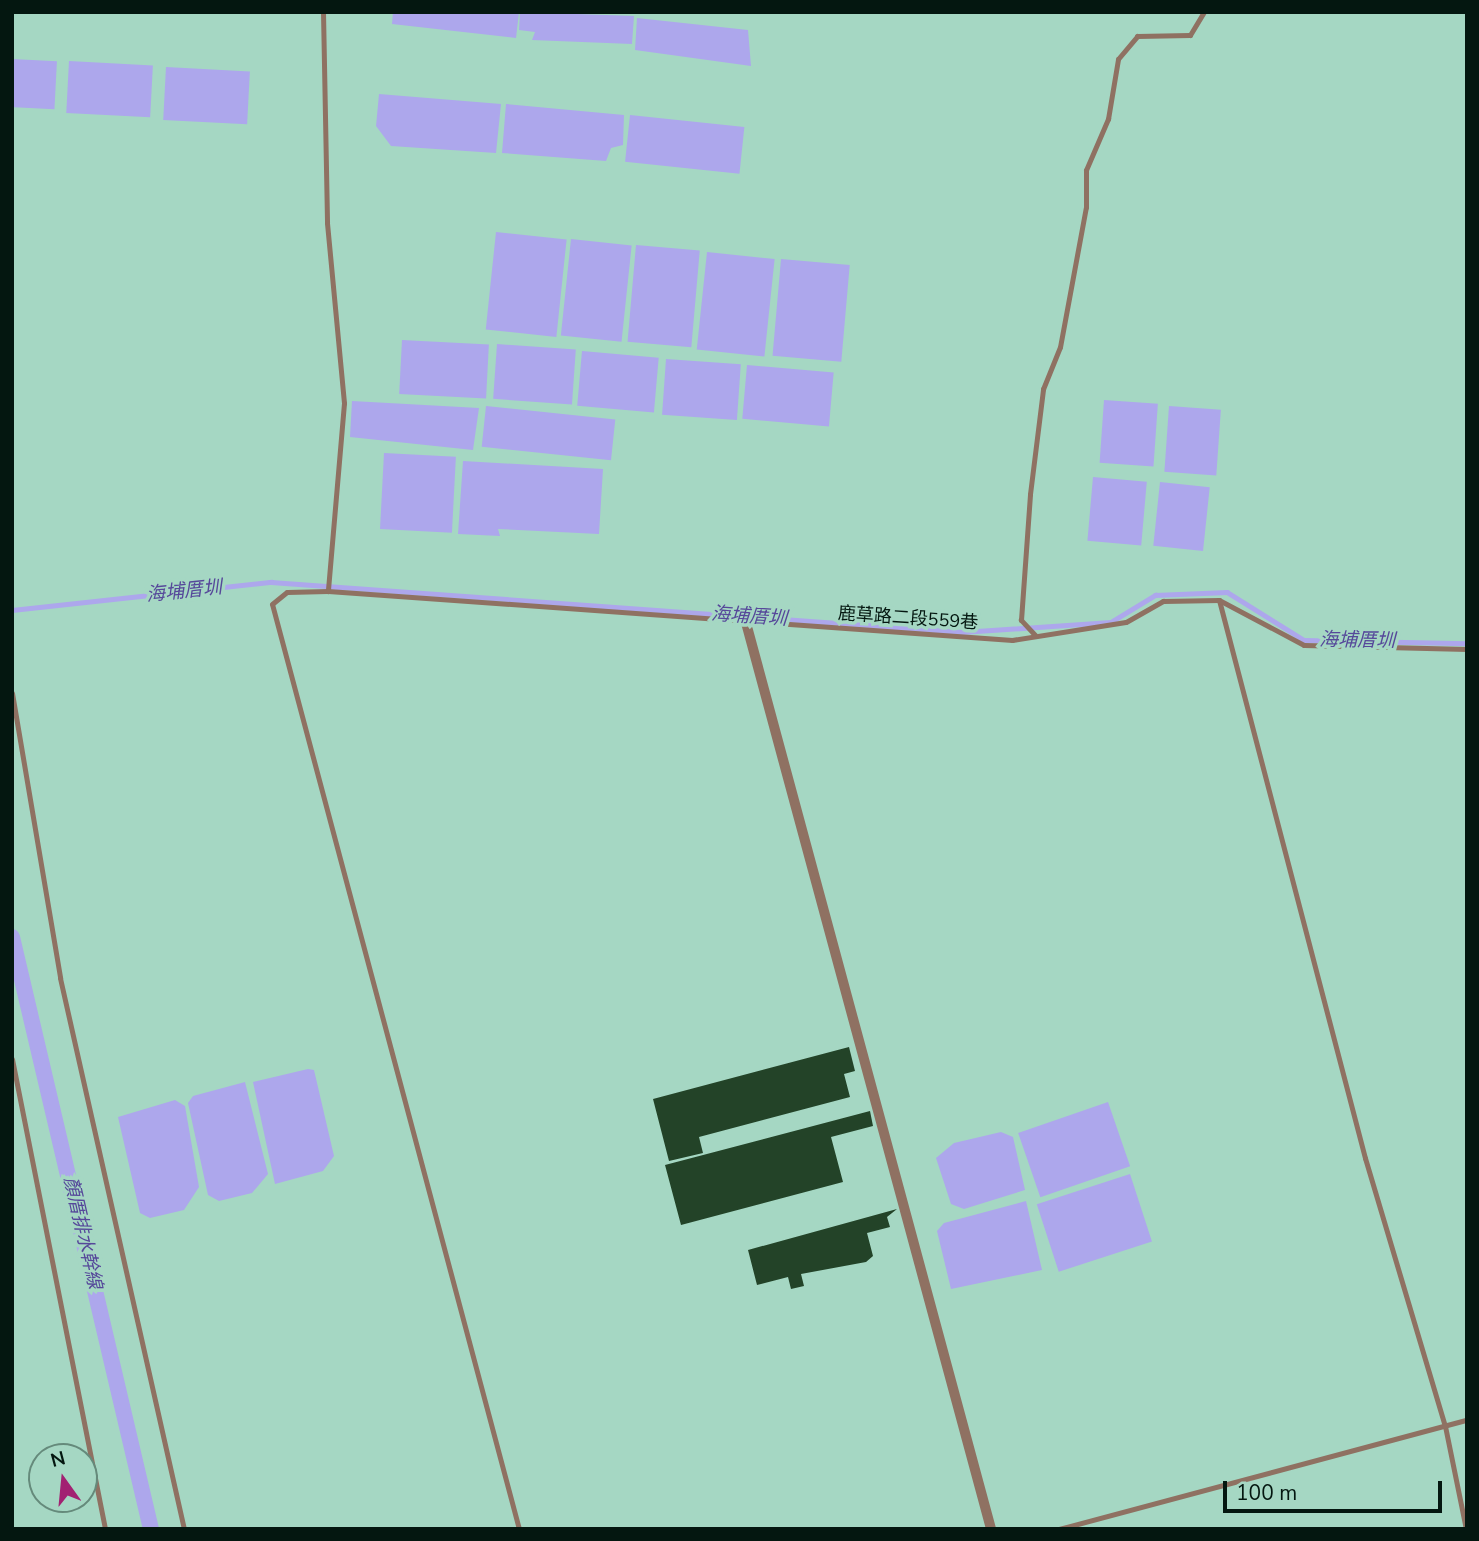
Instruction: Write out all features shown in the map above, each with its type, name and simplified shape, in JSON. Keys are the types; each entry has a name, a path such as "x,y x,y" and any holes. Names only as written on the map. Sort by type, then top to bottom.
{"street":[{"path":"745,619 991,1529"}],"lane":[{"path":"323,12 327,223 344,403 328,591"},
{"path":"1035,635 1021,620 1030,494 1043,389 1060,347 1086,207 1086,170 1108,119 1118,59 1137,36 1189,35 1204,12"},
{"name":"鹿草路二段559巷","path":"519,1529 272,604 287,592 328,591 1012,640 1126,622 1163,601 1219,600 1304,645 1467,649"},
{"path":"1219,600 1364,1158 1444,1426 1466,1529"},
{"path":"12,693 60,978 184,1529"},
{"path":"12,1059 105,1529"},
{"path":"1059,1529 1467,1420"}],"shaded area":[{"path":"393,12 519,12 516,38 392,24"},
{"path":"520,12 634,16 632,44 532,40 535,32 519,30"},
{"path":"637,18 748,30 751,66 635,50"},
{"path":"12,59 57,61 54,109 12,107"},
{"path":"69,61 153,65 150,117 66,113"},
{"path":"166,67 250,71 247,124 163,120"},
{"path":"379,94 501,104 496,153 391,146 376,126"},
{"path":"506,104 624,115 623,145 611,148 606,161 502,153"},
{"path":"630,115 744,127 739,174 625,162"},
{"path":"496,232 567,239 556,337 486,329"},
{"path":"571,239 632,245 622,342 561,335"},
{"path":"636,245 700,251 691,347 628,342"},
{"path":"707,252 775,259 764,357 697,349"},
{"path":"781,259 850,265 841,362 773,356"},
{"path":"402,340 489,345 486,398 399,394"},
{"path":"497,344 576,350 572,404 493,399"},
{"path":"582,351 659,358 654,413 577,406"},
{"path":"666,359 741,364 737,420 662,415"},
{"path":"747,365 834,373 829,426 742,419"},
{"path":"1104,400 1158,404 1153,467 1100,463"},
{"path":"352,401 479,408 473,450 350,437"},
{"path":"486,406 615,420 611,460 482,447"},
{"path":"1169,406 1221,410 1216,475 1164,472"},
{"path":"384,453 456,457 452,533 380,529"},
{"path":"463,461 603,469 599,534 498,529 500,536 458,534"},
{"path":"1093,477 1147,482 1141,545 1087,541"},
{"path":"1160,482 1210,487 1203,551 1153,546"},
{"path":"308,1069 314,1070 334,1156 323,1171 275,1184 253,1082"},
{"path":"245,1082 268,1174 252,1193 219,1201 208,1195 188,1103 193,1096"},
{"path":"175,1100 185,1106 199,1187 184,1210 150,1218 140,1213 118,1117"},
{"path":"1108,1102 1130,1166 1040,1197 1018,1133"},
{"path":"1001,1132 1013,1137 1025,1190 964,1209 951,1204 936,1158 954,1143"},
{"path":"1130,1174 1152,1242 1059,1272 1037,1204"},
{"path":"1026,1201 1042,1270 951,1289 937,1231 944,1223"}],"building":[{"path":"849,1047 855,1071 844,1074 850,1097 699,1137 703,1153 669,1161 653,1099"},
{"path":"870,1111 873,1126 831,1137 843,1182 681,1225 665,1165"},
{"path":"897,1209 887,1217 890,1227 867,1233 873,1256 866,1262 801,1274 804,1286 791,1289 788,1277 757,1285 748,1250"}],"waterway":[{"name":"海埔厝圳","path":"12,610 271,582 962,632 1111,622 1155,595 1227,592 1304,640 1467,643"},
{"name":"顏厝排水幹線","path":"12,937 151,1529"}]}
